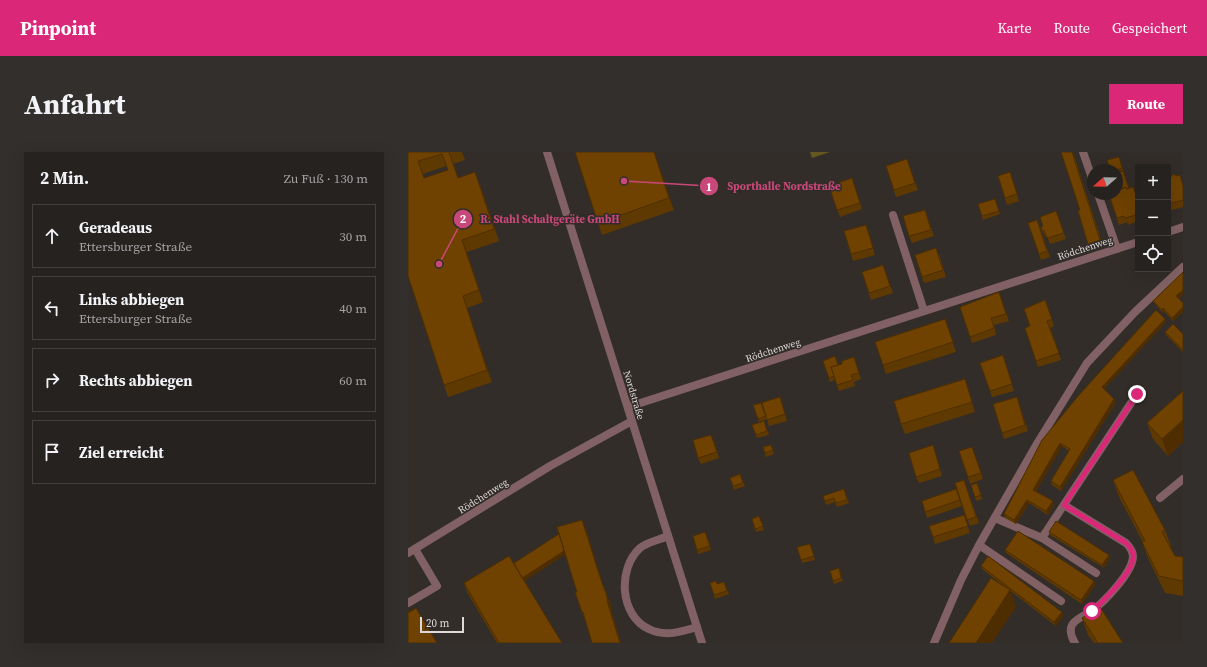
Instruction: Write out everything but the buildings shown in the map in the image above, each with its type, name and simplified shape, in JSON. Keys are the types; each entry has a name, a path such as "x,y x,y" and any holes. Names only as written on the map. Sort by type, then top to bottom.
{"street":[{"name":"Nordstraße","path":"547,152 702,643"},
{"path":"1083,152 1087,164"},
{"path":"1100,200 1117,249"},
{"path":"893,215 924,311"},
{"path":"1171,231 1183,227"},
{"name":"Rödchenweg","path":"628,407 1135,243"},
{"path":"934,643 961,580 979,545 1038,442 1087,363 1135,312 1183,267"},
{"path":"1042,538 1137,394"},
{"name":"Rödchenweg","path":"412,551 550,466 632,420"},
{"path":"1160,498 1183,479"},
{"path":"1064,505 1126,543 1131,548 1133,555 1132,562 1124,576 1104,601 1072,625 1070,632 1075,643"},
{"path":"994,518 1042,538 1096,573"},
{"path":"668,536 641,548 631,558 625,576 625,597 629,608 636,618 642,625 650,630 669,634 697,627"},
{"path":"979,545 1061,601"},
{"path":"408,603 437,586 412,551"}],"shaded area":[{"path":"810,152 830,152 812,158"}],"place":[{"name":"Sporthalle Nordstraße","path":"624,181"},
{"name":"R. Stahl Schaltgeräte GmbH","path":"439,264"}],"route":[{"path":"1092,611 1104,601 1124,576 1132,562 1133,555 1131,548 1126,543 1064,505 1137,394"}]}
